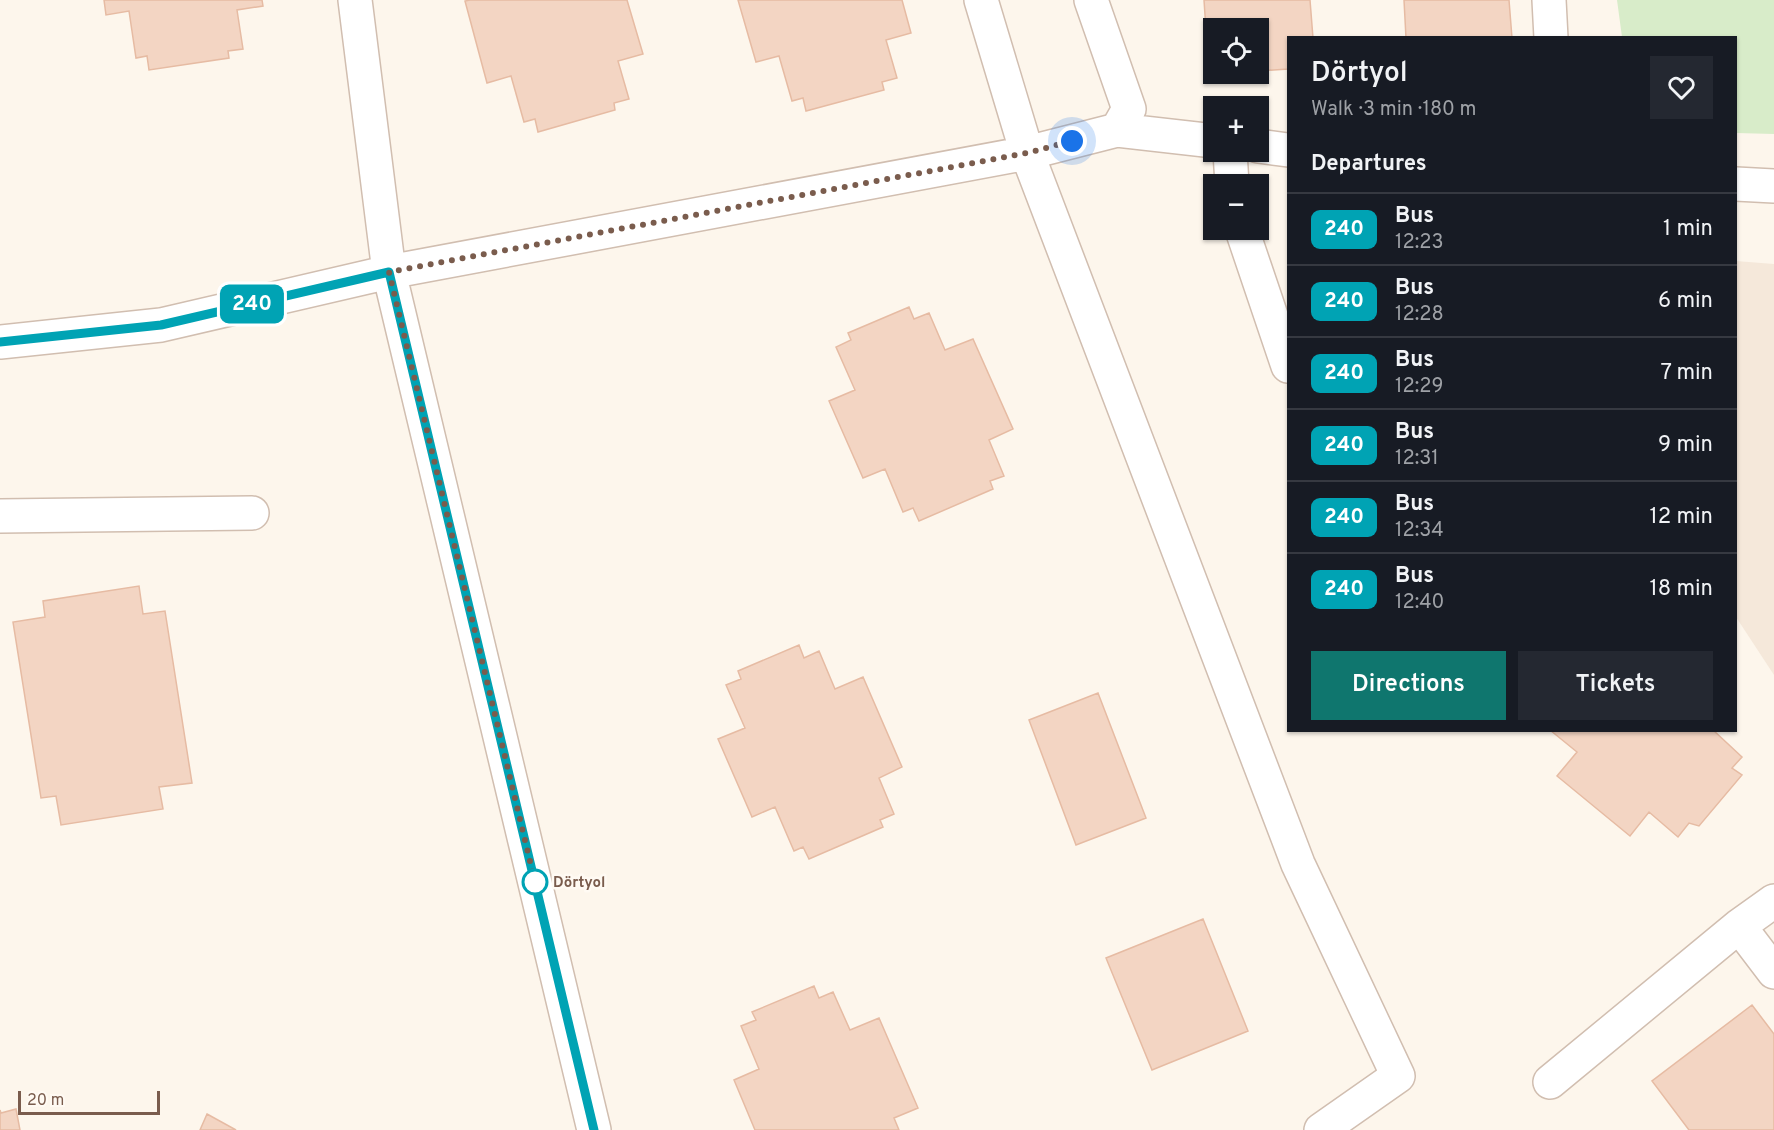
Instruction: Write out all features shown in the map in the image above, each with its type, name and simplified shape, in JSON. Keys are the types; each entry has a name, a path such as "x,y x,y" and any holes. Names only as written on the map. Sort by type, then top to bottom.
{"street":[{"path":"355,0 389,272 594,1130"},
{"path":"981,0 1027,153 1298,864 1398,1076 1321,1130"},
{"path":"1091,0 1129,109 1118,130"},
{"path":"1549,0 1551,36"},
{"path":"0,342 161,325 389,272 1027,153 1118,130 1203,140"},
{"path":"1269,147 1287,150"},
{"path":"1737,184 1774,186"},
{"path":"1245,240 1287,363"},
{"path":"0,516 252,513"},
{"path":"1550,1082 1739,926 1774,901"},
{"path":"1739,926 1774,972"}],"shaded area":[{"path":"1737,261 1774,264 1774,675 1737,619"}],"green space":[{"path":"1617,0 1774,0 1774,134 1737,133 1737,36 1622,36"}],"building":[{"path":"104,0 262,0 263,6 237,10 243,49 228,51 229,58 149,70 147,56 136,58 129,11 106,15"},
{"path":"627,0 643,54 618,61 629,99 614,103 615,110 538,132 535,119 524,122 511,76 487,83 465,1"},
{"path":"738,0 902,0 911,33 886,40 897,78 882,82 884,90 806,111 803,98 792,101 779,56 756,62"},
{"path":"1204,0 1310,0 1313,36 1287,36 1287,69 1269,70 1269,18 1205,18"},
{"path":"1404,0 1509,0 1512,36 1406,36"},
{"path":"909,307 914,319 929,313 945,350 973,339 1013,429 989,440 1004,476 990,481 993,489 919,521 913,508 903,512 885,469 863,478 829,401 855,390 836,347 851,340 848,333"},
{"path":"139,586 143,614 165,611 192,783 159,787 163,809 61,825 56,796 41,798 13,622 45,617 43,601"},
{"path":"799,645 804,658 819,651 835,689 863,677 902,767 879,778 894,814 880,820 883,827 809,859 803,847 794,851 775,807 752,817 718,739 745,728 726,685 741,679 738,671"},
{"path":"1098,693 1146,818 1076,845 1029,720"},
{"path":"1552,732 1715,732 1742,757 1732,768 1742,775 1699,826 1689,823 1678,837 1649,812 1630,836 1557,776 1577,752"},
{"path":"1203,919 1248,1031 1152,1070 1106,958"},
{"path":"814,986 819,998 833,992 850,1030 879,1018 918,1108 894,1118 899,1130 755,1130 734,1080 759,1069 741,1026 756,1020 752,1012"},
{"path":"1752,1005 1774,1034 1774,1130 1689,1130 1652,1081"},
{"path":"16,1109 20,1130 0,1130 0,1110 1,1113"},
{"path":"207,1114 236,1130 200,1130"}],"bus line":[{"name":"240","path":"0,342 161,325 389,272 594,1130"}],"place":[{"name":"Dörtyol","path":"535,882"}],"route":[{"path":"535,882 389,272 1027,153 1072,141"}]}
